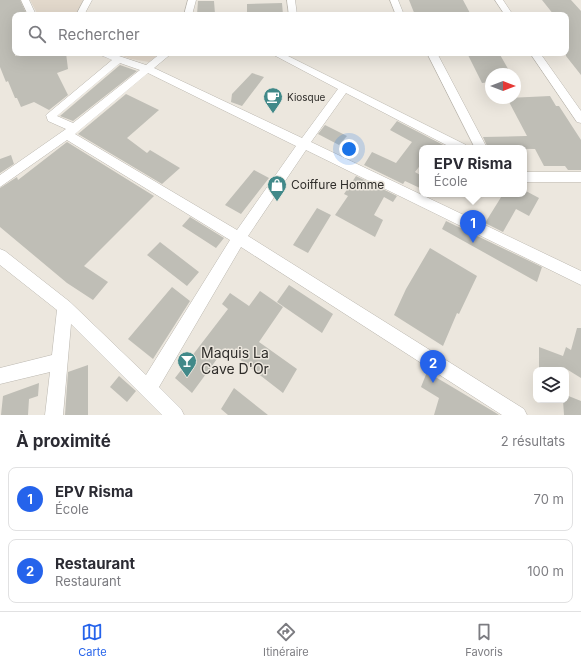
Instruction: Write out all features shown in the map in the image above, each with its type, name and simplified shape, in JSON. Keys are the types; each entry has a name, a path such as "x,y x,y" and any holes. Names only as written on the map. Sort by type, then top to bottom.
{"street":[{"path":"25,0 31,12"},
{"path":"82,12 88,0"},
{"path":"189,12 192,0"},
{"path":"291,0 292,12"},
{"path":"394,0 399,12"},
{"path":"499,0 507,12"},
{"path":"108,56 148,69 302,145 581,278"},
{"path":"0,182 70,131 163,56"},
{"path":"280,56 456,145"},
{"path":"434,56 479,145"},
{"path":"537,56 581,119"},
{"path":"119,60 51,115 52,118 70,131 515,414"},
{"path":"148,388 239,238 302,145 344,88"},
{"path":"527,177 532,178 581,177"},
{"path":"0,256 66,307 175,415"},
{"path":"54,415 66,307"},
{"path":"0,376 60,361"}],"shaded area":[{"path":"30,0 83,0 77,12 36,12"},
{"path":"122,56 156,56 149,62"}],"building":[{"path":"0,0 20,0 26,12 12,12 12,56 66,56 68,69 57,73 68,95 49,110 34,102 21,107 17,98 15,98 8,81 6,82 0,67"},
{"path":"409,0 463,0 469,12 414,12"},
{"path":"542,0 571,0 581,11 581,75 566,56 569,56 569,12 552,12"},
{"path":"198,1 214,1 215,12 197,12"},
{"path":"282,3 283,12 247,12 247,4"},
{"path":"468,56 501,56 508,68 485,68 485,83 482,83"},
{"path":"120,65 137,71 73,121 60,116"},
{"path":"252,73 264,77 242,106 231,102 232,94"},
{"path":"126,94 159,110 127,138 147,153 150,150 180,168 162,184 78,134"},
{"path":"550,96 556,106 559,106 581,140 581,170 568,170 565,166 544,166 535,149 527,149 527,145 487,145 483,137 527,136 510,104 521,104 521,97"},
{"path":"397,121 443,145 419,145 419,167 415,172 419,174 419,188 405,181 403,184 364,165 372,152 396,163 412,142 390,130"},
{"path":"325,125 347,136 339,145 318,134"},
{"path":"67,142 154,196 84,266 108,282 93,300 67,283 0,227 0,188 17,177 18,180"},
{"path":"11,155 14,164 0,173 0,159"},
{"path":"254,170 269,178 241,214 225,205"},
{"path":"356,176 397,196 393,202 384,197 374,215 383,220 375,237 335,215 348,196 344,194"},
{"path":"527,192 539,198 529,216 516,209 503,232 485,223 501,197 527,197"},
{"path":"317,208 331,215 308,253 293,245"},
{"path":"190,217 224,238 216,248 182,226"},
{"path":"446,221 542,267 537,282 442,229"},
{"path":"160,242 199,272 187,286 147,255"},
{"path":"430,248 477,276 459,314 457,313 443,346 394,315 406,289"},
{"path":"289,285 333,314 322,333 277,302"},
{"path":"172,287 190,301 153,359 128,339"},
{"path":"260,291 283,307 259,342 297,369 283,393 225,348 192,393 175,378 228,309 222,304 230,293 249,306"},
{"path":"577,328 581,328 581,378 569,371 569,367 539,367 539,347 563,356 566,347 571,350"},
{"path":"88,365 88,415 65,415 68,372"},
{"path":"427,372 499,415 434,415 439,398 421,387"},
{"path":"119,376 136,391 127,402 110,387"},
{"path":"39,383 38,396 29,399 28,415 1,415 3,396"},
{"path":"234,388 268,415 228,415 221,409"},
{"path":"569,396 581,401 581,415 564,415 563,403 569,403"}],"place":[{"name":"Kiosque","path":"273,114"},
{"name":"Coiffure Homme","path":"277,202"},
{"name":"EPV Risma","path":"473,243"},
{"name":"Maquis La Cave D'Or","path":"187,378"},
{"name":"Restaurant","path":"433,383"}]}
